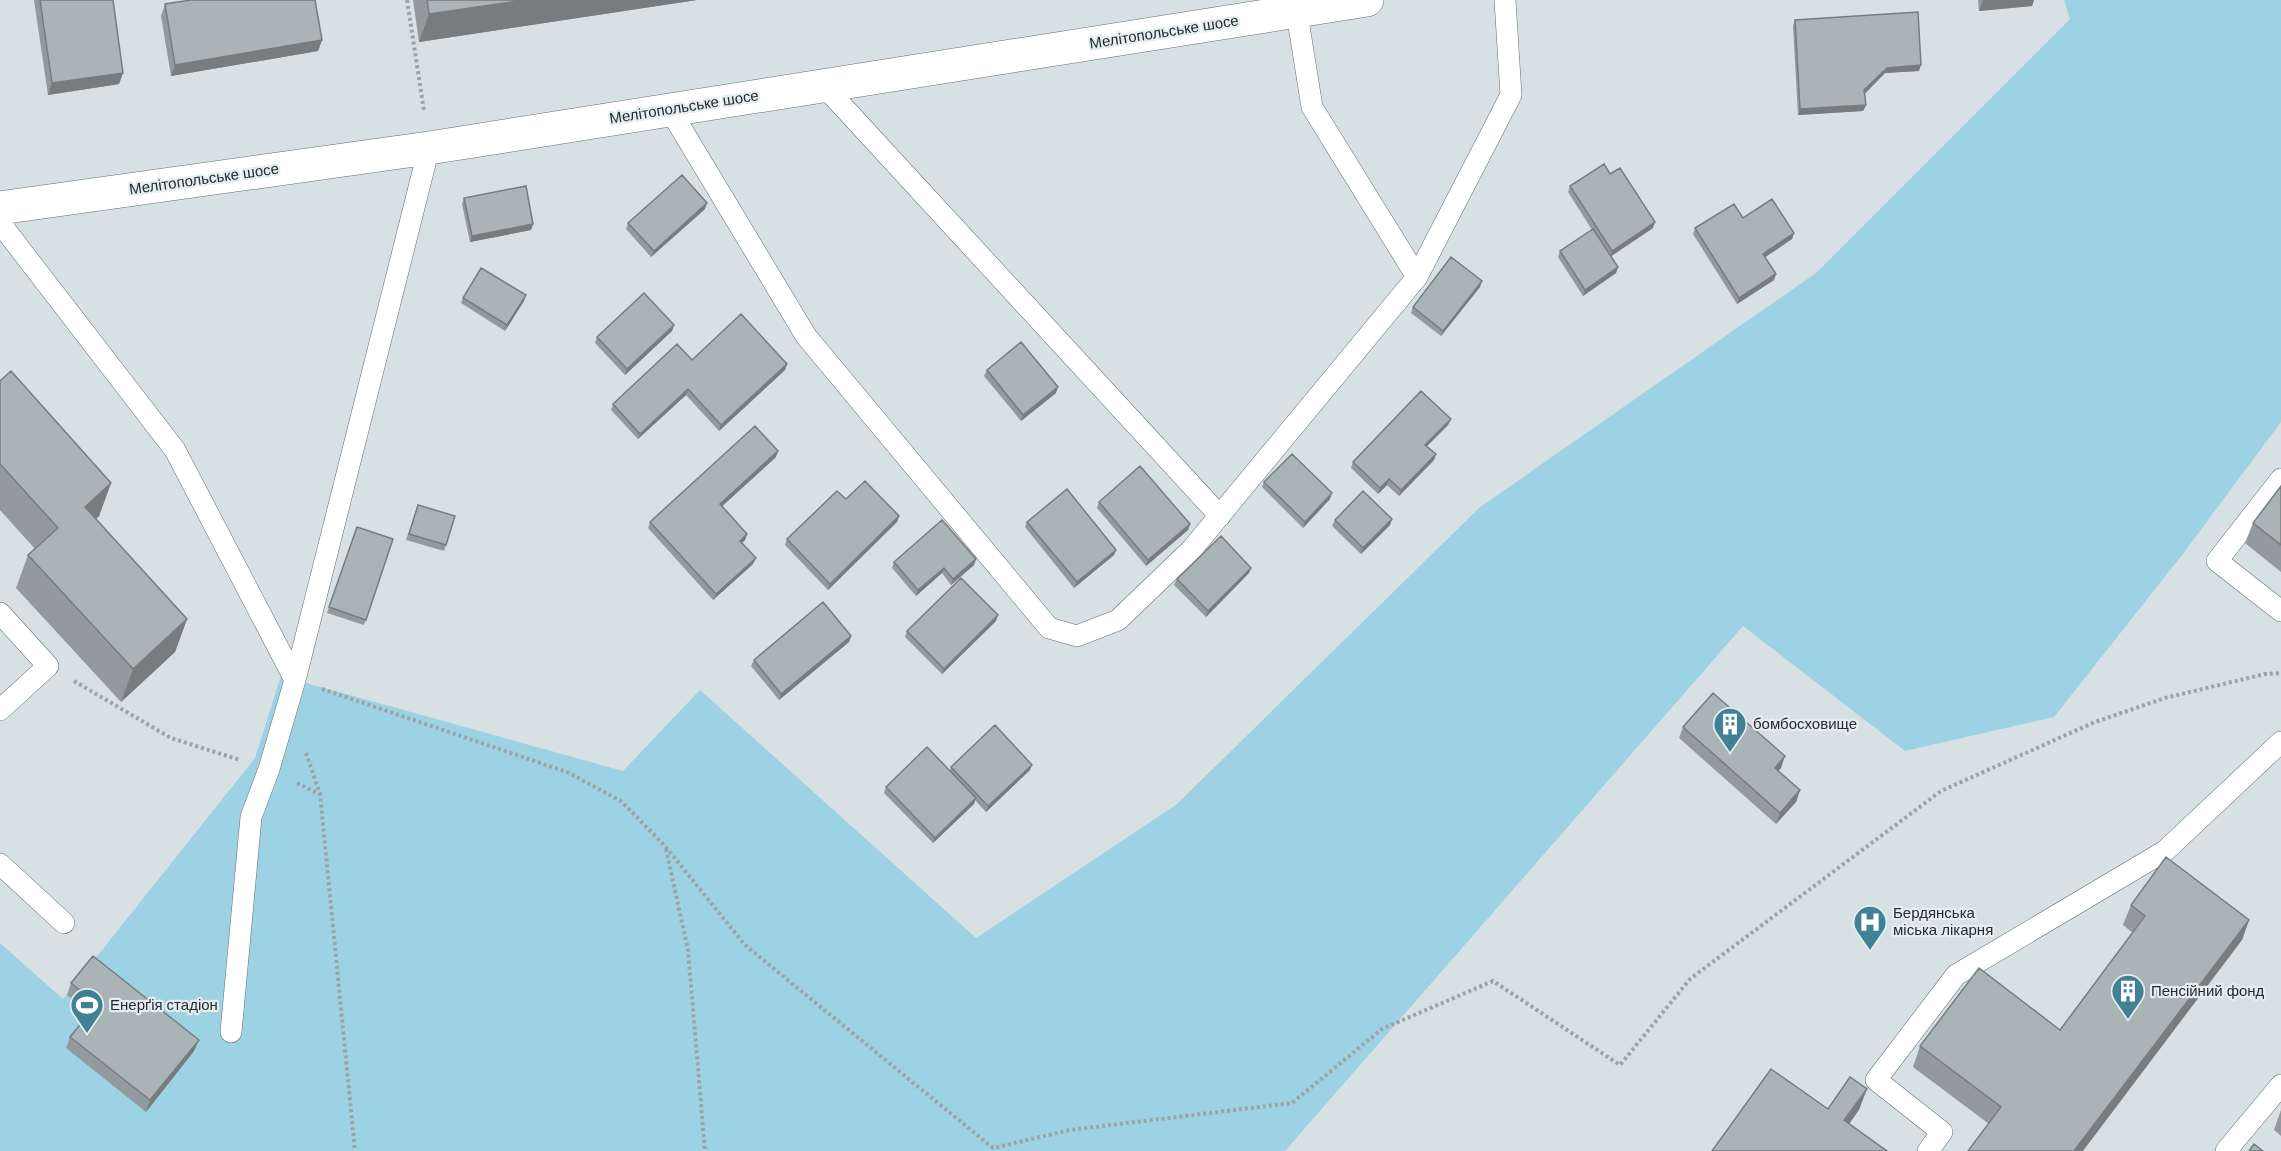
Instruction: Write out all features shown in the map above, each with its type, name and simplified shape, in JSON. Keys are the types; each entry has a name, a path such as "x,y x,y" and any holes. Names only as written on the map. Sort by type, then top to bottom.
{"main road":[{"name":"Мелітопольське шосе","path":"0,208 429,148 824,85 1296,5 1367,0"}],"lane":[{"path":"670,110 806,336 1049,628 1077,636 1118,620 1192,549 1417,277 1510,95 1505,0"},
{"path":"1296,5 1312,107 1417,277"},
{"path":"824,85 1220,516"},
{"path":"231,1032 251,817 269,769 295,680 429,148"},
{"path":"0,223 175,450 295,680"},
{"path":"2281,479 2217,561 2281,611"},
{"path":"0,613 48,666 0,710"},
{"path":"1928,1151 1942,1132 1876,1080 1956,975 2165,851 2281,742"},
{"path":"0,864 64,923"},
{"path":"2226,1151 2281,1085"}],"path":[{"path":"407,0 429,148"},
{"path":"48,666 171,738 269,769 320,794"},
{"path":"295,680 567,772 621,801 665,846 745,945 993,1148 1070,1130 1292,1103 1382,1029 1493,981 1620,1065 1690,979 1941,791 2095,722 2135,708 2165,698 2265,674 2281,673"},
{"path":"304,747 320,794 355,1151"},
{"path":"665,846 688,950 705,1151"}],"shaded area":[{"path":"2064,0 2281,0 2281,422 2182,555 2054,717 1905,751 1743,626 1285,1151 0,1151 0,943 63,999 255,758 281,676 623,771 700,690 976,938 1177,804 1479,508 1816,273 2070,19"}],"building":[{"path":"40,0 113,0 123,73 52,83"},
{"path":"191,0 315,0 322,40 175,65 165,4"},
{"path":"427,0 525,0 429,14"},
{"path":"1918,12 1921,65 1887,68 1864,90 1866,105 1800,109 1795,20"},
{"path":"1604,164 1610,174 1620,168 1655,222 1612,251 1570,186"},
{"path":"682,175 707,203 654,251 628,223"},
{"path":"526,186 533,224 472,236 464,198"},
{"path":"1772,199 1794,233 1763,254 1776,274 1739,298 1695,228 1734,204 1743,218"},
{"path":"1593,229 1618,267 1585,290 1560,251"},
{"path":"1451,257 1482,281 1443,331 1413,307"},
{"path":"481,268 526,295 507,325 463,298"},
{"path":"644,293 674,325 627,369 597,337"},
{"path":"741,314 787,364 721,425 688,389 640,434 613,404 677,344 692,360"},
{"path":"1021,342 1058,387 1023,415 987,370"},
{"path":"11,371 111,483 85,507 187,619 133,669 28,555 58,528 0,464 0,381"},
{"path":"1421,391 1451,419 1425,445 1436,454 1401,490 1389,479 1380,488 1353,462"},
{"path":"755,426 778,451 720,504 747,534 740,541 756,558 716,594 650,522"},
{"path":"1292,454 1332,493 1305,522 1264,482"},
{"path":"1140,466 1190,524 1148,560 1099,502"},
{"path":"865,481 899,516 830,584 787,539 837,491 846,499"},
{"path":"2281,486 2281,545 2253,523"},
{"path":"1067,489 1116,550 1077,582 1027,522"},
{"path":"1363,491 1392,519 1363,548 1335,520"},
{"path":"418,505 455,516 446,545 409,534"},
{"path":"942,520 976,559 953,579 944,568 918,590 894,562"},
{"path":"357,527 393,539 366,620 329,607"},
{"path":"1221,536 1251,568 1208,611 1177,579"},
{"path":"961,578 998,615 944,669 907,631"},
{"path":"823,602 851,636 781,694 754,660"},
{"name":"бомбосховище","path":"1713,693 1785,756 1775,768 1800,790 1780,813 1683,727"},
{"path":"995,725 1032,765 988,806 951,767"},
{"path":"927,747 976,798 935,838 886,787"},
{"name":"Пенсійний фонд","path":"2166,857 2249,920 2074,1151 1968,1151 2001,1107 1920,1046 1979,968 2060,1030 2145,916 2131,905"},
{"path":"93,956 199,1040 150,1100 70,1037 97,1004 71,983"},
{"path":"1771,1069 1828,1109 1850,1077 1867,1089 1844,1120 1887,1151 1712,1151"},
{"path":"2254,1144 2263,1151 2249,1151"}],"place":[{"name":"бомбосховище","path":"1730,753"},
{"name":"Бердянська міська лікарня","path":"1870,951"},
{"name":"Пенсійний фонд","path":"2128,1020"},
{"name":"Енерґія стадіон","path":"87,1034"}]}
